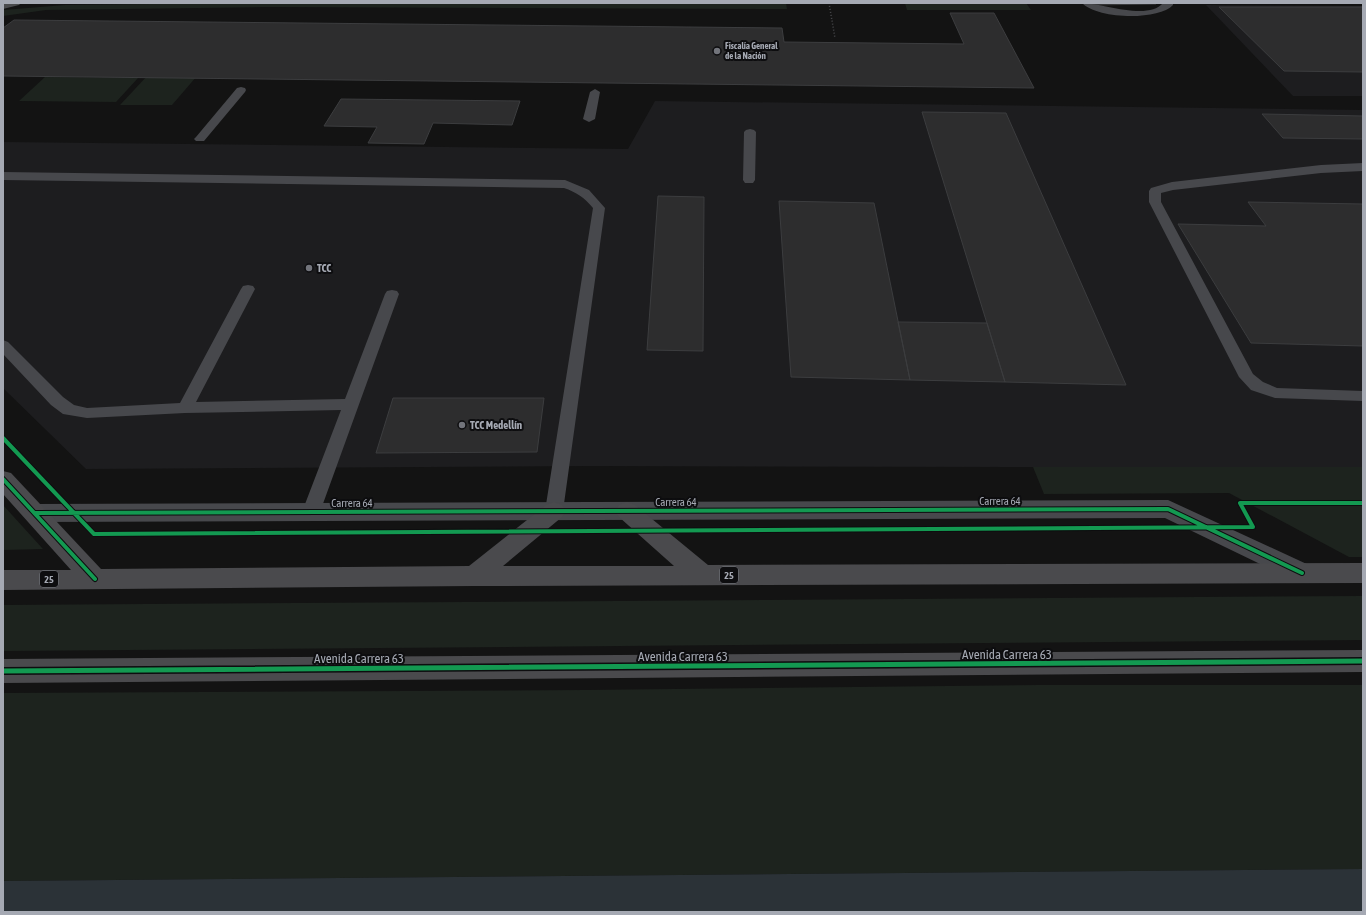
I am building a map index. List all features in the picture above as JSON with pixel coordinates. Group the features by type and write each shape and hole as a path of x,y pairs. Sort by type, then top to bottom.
{"highway":[{"path":"3,479 95,579"},
{"path":"627,511 702,575"},
{"path":"474,576 554,512"},
{"name":"25","path":"3,580 474,576 1363,573"},
{"name":"Avenida Carrera 63","path":"3,671 1363,661"}],"main road":[{"path":"3,4 15,3"}],"street":[{"name":"Carrera 64","path":"35,513 1168,509 1302,573"}],"lane":[{"path":"1087,3 1105,11 1126,12 1160,10 1168,5 1168,3"},
{"path":"200,139 241,90"},
{"path":"589,119 595,92"},
{"path":"749,180 750,132"},
{"path":"1363,166 1321,169 1172,186 1155,191 1155,202 1247,377 1257,386 1275,393 1363,396"},
{"path":"3,176 565,184 580,189 591,197 599,208 554,512"},
{"path":"185,408 248,289"},
{"path":"311,512 392,294"},
{"path":"3,345 57,401 69,410 87,413 185,408 351,404"}],"path":[{"path":"829,3 835,38"}],"shaded area":[{"path":"238,3 786,3 787,9 267,7 46,10 3,16 3,10 65,5"},
{"path":"905,3 1026,3 1031,10 907,10"},
{"path":"1206,5 1363,6 1363,96 1293,96"},
{"path":"148,75 197,76 172,105 120,105"},
{"path":"45,77 138,78 116,102 19,101"},
{"path":"655,101 1363,110 1363,469 1235,470 1033,467 592,466 86,469 3,388 3,142 628,149"},
{"path":"1033,467 1363,467 1363,557 1349,557 1229,493 1044,494"},
{"path":"3,505 43,549 3,550"},
{"path":"1363,596 1363,640 3,651 3,605"},
{"path":"1039,685 1363,685 1363,869 3,881 3,693 585,690"},
{"path":"1363,869 1363,912 3,912 3,881"}],"building":[{"path":"1091,3 1155,3 1156,4 1092,5"},
{"path":"1219,7 1363,7 1363,72 1284,71"},
{"path":"950,13 994,13 1034,88 3,76 3,28 14,20 782,28 784,42 964,44"},
{"path":"341,99 520,101 512,125 433,123 424,144 368,143 377,127 324,126"},
{"path":"922,112 1006,113 1126,385 1005,382"},
{"path":"1262,114 1363,116 1363,139 1283,138"},
{"path":"658,196 704,197 703,351 647,350"},
{"path":"779,201 874,203 910,380 791,377"},
{"path":"1248,202 1363,204 1363,346 1251,343 1178,224 1266,226"},
{"path":"898,322 987,323 1005,382 910,380"},
{"name":"TCC Medellín","path":"393,398 544,398 537,452 376,453"}],"cycle path":[{"path":"3,438 94,534 1253,527 1240,503 1363,503"},
{"path":"3,479 95,579"},
{"path":"35,513 1168,509 1302,573"},
{"path":"3,671 1363,661"}],"place":[{"name":"Fiscalía General de la Nación","path":"717,51"},
{"name":"TCC","path":"309,268"},
{"name":"TCC Medellín","path":"462,425"}]}
